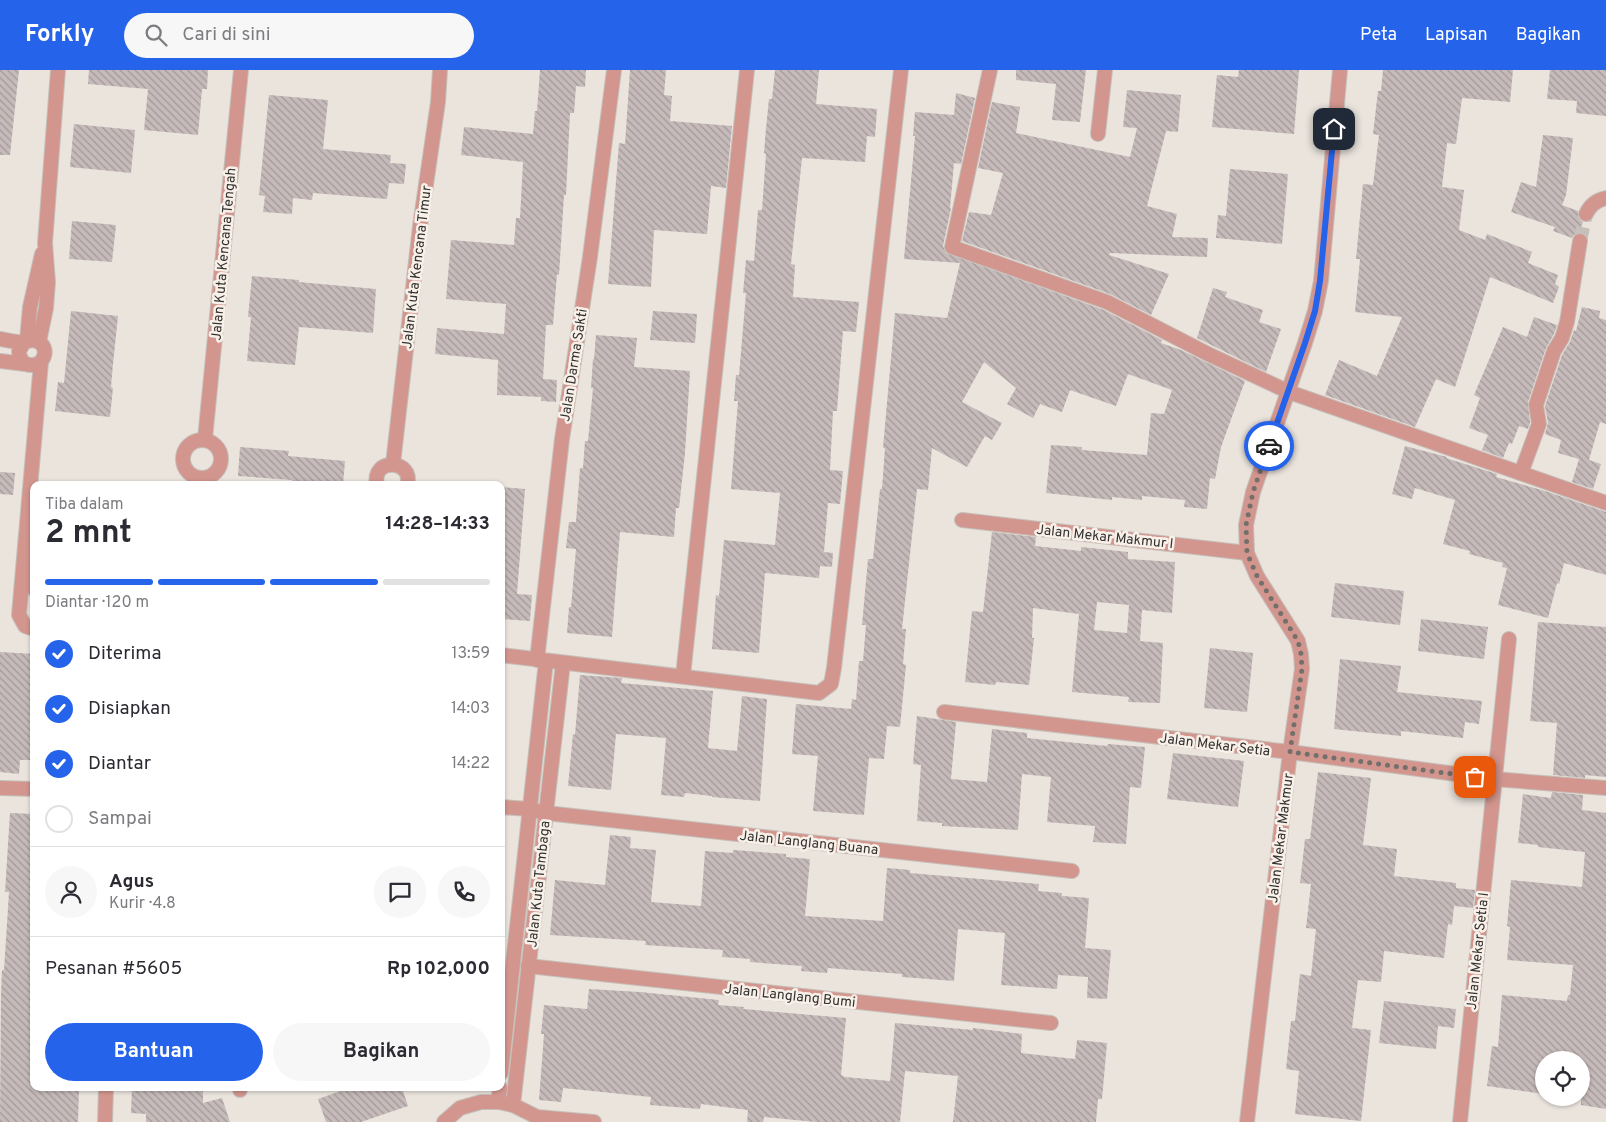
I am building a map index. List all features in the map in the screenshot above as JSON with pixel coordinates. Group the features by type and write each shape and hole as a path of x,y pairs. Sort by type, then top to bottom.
{"street":[{"path":"25,364 19,356 20,346 30,341 46,308 48,282 45,243 58,70"},
{"name":"Jalan Kuta Kencana Tengah","path":"205,439 241,70"},
{"name":"Jalan Kuta Kencana Timur","path":"393,464 420,226 438,102 440,70"},
{"name":"Jalan Darma Sakti","path":"542,660 562,439 590,257 614,70"},
{"path":"683,676 747,70"},
{"path":"505,655 819,693 831,684 836,658 901,70"},
{"path":"990,70 952,247 1107,302 1208,354 1289,392 1606,503"},
{"path":"1098,134 1105,70"},
{"name":"Jalan Mekar Makmur","path":"1247,1122 1290,752 1302,669 1298,641 1257,576 1247,553 1246,525 1253,492 1289,392 1315,311 1320,281 1340,70"},
{"path":"1586,214 1593,204 1606,198"},
{"path":"1521,473 1539,424 1536,405 1554,351 1562,338 1567,322 1580,241"},
{"path":"0,339 30,341 43,346 45,352 41,362 31,481"},
{"path":"0,361 31,366 41,362"},
{"path":"376,481 378,472 385,466 393,464 400,467 406,473 408,481"},
{"path":"30,489 19,614 25,626 30,628"},
{"name":"Jalan Mekar Makmur I","path":"962,520 1247,553"},
{"path":"23,570 30,585"},
{"name":"Jalan Mekar Setia I","path":"1460,1122 1509,638"},
{"name":"Jalan Kuta Tambaga","path":"505,1035 529,809 542,660"},
{"name":"Jalan Kuta Tambaga","path":"513,1104 563,663"},
{"name":"Jalan Mekar Setia","path":"944,712 1290,752 1494,779 1606,788"},
{"path":"0,788 30,790"},
{"name":"Jalan Langlang Buana","path":"505,807 1072,871"},
{"name":"Jalan Langlang Bumi","path":"528,966 1051,1023"},
{"path":"105,1122 106,1091"},
{"path":"498,1102 500,1091"},
{"path":"444,1122 460,1108 480,1102 513,1104 537,1117 594,1122"}],"building":[{"path":"0,70 19,70 10,155 0,155"},
{"path":"89,70 208,70 207,89 202,89 198,135 144,130 148,89 88,84"},
{"path":"540,70 586,70 585,87 576,86 574,113 570,113 566,195 564,195 559,275 557,274 553,325 546,325 543,379 557,380 556,402 541,401 541,397 497,395 498,360 435,354 437,328 504,334 506,304 446,299 451,240 514,245 516,218 520,218 523,162 461,155 464,127 533,134"},
{"path":"630,70 666,70 664,95 672,96 670,121 732,126 726,188 711,186 707,234 654,230 651,287 608,284 619,143 625,144"},
{"path":"775,70 819,70 816,104 877,109 875,137 867,136 865,162 802,158 791,264 795,265 793,297 859,302 856,332 843,331 837,411 833,411 830,470 843,471 840,504 828,503 824,552 833,553 832,567 820,566 819,578 765,573 759,653 712,649 716,595 719,596 724,540 775,545 780,493 731,489 738,401 734,401 736,375 739,375 746,293 743,293 746,260 754,261 758,210 762,210 766,128"},
{"path":"1016,70 1086,70 1080,122 1052,120 1056,84 1016,80"},
{"path":"1239,70 1299,70 1294,134 1212,127 1217,75 1238,77"},
{"path":"1383,70 1513,70 1510,102 1462,98 1456,144 1447,143 1442,187 1464,190 1459,230 1485,240 1487,234 1532,252 1528,263 1558,275 1555,284 1559,287 1553,303 1490,277 1455,387 1436,379 1415,427 1325,395 1339,360 1377,376 1402,317 1355,312 1360,259 1356,259 1363,184 1373,185 1379,135 1373,134 1378,91 1381,91"},
{"path":"1550,70 1606,70 1606,116 1576,113 1577,101 1547,99"},
{"path":"1127,90 1181,95 1178,132 1166,131 1147,206 1177,214 1172,237 1208,238 1207,257 1110,253 1109,255 1169,274 1151,315 1110,294 962,241 969,212 991,215 1003,173 978,168 992,102 1020,107 1016,133 1130,157 1137,128 1123,127"},
{"path":"956,93 975,98 961,164 954,163 951,208 943,246 946,253 1104,310 1162,340 1161,343 1181,350 1245,381 1221,447 1215,479 1210,478 1207,509 1184,507 1185,500 1142,496 1142,500 1112,497 1112,500 1046,493 1051,445 1082,447 1082,450 1147,455 1151,413 1164,414 1172,390 1128,374 1116,406 1070,390 1062,412 1040,404 1033,418 1007,404 1016,388 984,362 962,402 1002,423 992,440 985,436 967,467 932,448 928,490 917,489 902,629 906,629 903,664 906,665 900,727 887,726 884,759 869,758 864,815 813,811 818,756 792,754 796,704 851,709 852,699 856,700 859,661 863,661 866,625 862,625 868,559 873,559 880,489 882,489 885,448 883,448 895,313 947,318 960,263 904,259 915,136 913,136 915,112 954,115"},
{"path":"269,95 328,100 323,149 391,155 390,163 406,164 404,184 389,183 387,199 313,193 312,200 293,198 292,214 263,212 265,196 259,195"},
{"path":"74,124 135,130 131,173 70,167"},
{"path":"1543,135 1573,138 1566,195 1562,205 1578,211 1578,218 1583,222 1579,233 1572,238 1553,231 1555,227 1511,212 1521,182 1536,187"},
{"path":"1230,169 1288,174 1282,244 1216,238 1218,215 1226,216"},
{"path":"72,221 116,225 112,262 69,259"},
{"path":"252,276 376,289 373,333 299,327 295,365 247,361 251,317 248,317"},
{"path":"1213,288 1227,292 1225,297 1263,310 1259,322 1281,329 1266,372 1197,338"},
{"path":"1582,307 1600,311 1599,318 1606,320 1606,424 1600,422 1589,460 1601,464 1593,489 1572,482 1579,459 1558,453 1561,440 1545,434 1548,423 1545,406 1562,355 1570,342 1574,330 1576,331"},
{"path":"71,311 118,316 110,417 55,411 58,382 64,383"},
{"path":"653,311 697,314 695,343 650,340"},
{"path":"1534,317 1557,325 1546,348 1528,402 1530,423 1528,429 1519,426 1512,444 1509,443 1503,458 1482,450 1488,435 1469,428 1480,398 1474,395 1503,327 1527,337"},
{"path":"596,335 637,338 634,367 690,371 685,453 679,508 676,508 674,537 620,532 612,637 567,633 576,549 566,548 569,522 576,522 580,468 583,468 585,441 588,441"},
{"path":"1405,446 1447,457 1497,474 1496,477 1545,491 1606,512 1606,575 1564,563 1548,618 1498,605 1507,568 1502,567 1503,563 1469,554 1470,551 1443,544 1455,500 1415,488 1412,499 1392,494"},
{"path":"240,447 289,451 288,456 345,461 343,481 292,481 238,476"},
{"path":"0,472 15,473 13,495 0,494"},
{"path":"505,487 525,489 517,594 532,595 530,621 505,619"},
{"path":"992,532 1036,537 1035,546 1081,551 1081,547 1128,552 1128,559 1175,562 1172,613 1142,610 1140,641 1163,643 1160,703 1128,702 1129,697 1072,692 1079,614 1033,608 1032,638 1034,638 1029,685 996,682 995,685 965,682 972,611 983,612","holes":["1097,602 1129,605 1127,633 1094,630"]},
{"path":"1335,583 1404,591 1400,625 1331,617"},
{"path":"1421,619 1488,627 1484,659 1418,651"},
{"path":"1538,622 1606,627 1606,777 1585,775 1585,778 1553,775 1557,723 1530,721"},
{"path":"1210,648 1253,653 1247,712 1204,708"},
{"path":"0,652 30,654 30,760 20,760 19,774 0,772"},
{"path":"1340,659 1401,666 1397,692 1482,701 1479,724 1465,722 1463,738 1401,731 1401,736 1334,729"},
{"path":"580,675 622,678 621,683 713,691 708,748 737,751 742,696 767,699 760,801 685,793 684,797 661,795 666,738 616,734 611,790 568,786"},
{"path":"917,716 956,722 951,779 987,782 992,729 1027,733 1027,738 1107,746 1108,744 1145,747 1141,788 1130,787 1126,844 1093,842 1095,826 1047,822 1051,777 1022,774 1018,830 942,826 942,823 917,821 921,765 913,764"},
{"path":"1173,753 1244,761 1238,807 1167,799"},
{"path":"1318,772 1371,778 1363,845 1397,849 1394,876 1456,883 1456,888 1475,890 1473,908 1454,906 1452,925 1448,924 1444,958 1384,951 1381,982 1358,980 1352,1028 1371,1030 1361,1121 1295,1114 1299,1071 1286,1069 1291,1021 1295,1021 1300,974 1311,976 1316,929 1306,928 1311,884 1300,883 1305,839 1310,839"},
{"path":"1552,792 1583,795 1582,810 1606,813 1606,1109 1587,1106 1590,1106 1590,1051 1535,1051 1535,1093 1487,1086 1492,1046 1498,1047 1502,995 1567,1001 1568,995 1570,995 1573,965 1507,960 1510,927 1507,926 1511,880 1582,887 1585,852 1518,843 1523,794 1551,798"},
{"path":"10,813 30,814 30,1091 79,1091 78,1122 0,1122 1,994 9,892 5,892"},
{"path":"610,835 631,837 630,848 656,850 651,902 701,906 705,851 733,853 733,850 786,854 786,857 810,859 805,916 883,921 887,868 910,870 910,873 1039,884 1038,891 1062,893 1062,896 1089,898 1085,948 1111,950 1107,999 1087,998 1088,977 1058,975 1057,989 1001,985 1005,933 958,929 954,981 902,977 902,974 828,968 827,973 801,971 802,966 750,962 750,959 722,957 723,950 645,945 646,941 550,935 555,880 605,885"},
{"path":"589,989 719,1000 718,1005 744,1007 743,1009 846,1018 841,1075 845,1077 890,1081 895,1023 973,1030 973,1028 1022,1034 1021,1053 1075,1059 1077,1040 1107,1043 1102,1099 1098,1099 1096,1122 953,1122 958,1076 905,1071 900,1122 816,1122 764,1117 763,1122 747,1122 748,1110 701,1104 700,1109 650,1105 651,1097 563,1088 561,1102 539,1100 544,1034 541,1034 544,1005 587,1009"},
{"path":"1384,1001 1456,1009 1454,1028 1438,1026 1436,1049 1379,1043"},
{"path":"132,1091 203,1091 203,1103 222,1098 230,1122 146,1122 146,1114 131,1113"},
{"path":"341,1091 403,1091 408,1106 361,1122 326,1122 318,1099"}],"tunnel":[{"path":"1580,241 1586,214"}],"way so far":[{"path":"1269,446 1253,492 1246,525 1247,553 1257,576 1298,641 1301,654 1302,669 1290,752 1475,777"}],"route":[{"path":"1269,446 1289,392 1315,311 1320,281 1334,129"}]}
